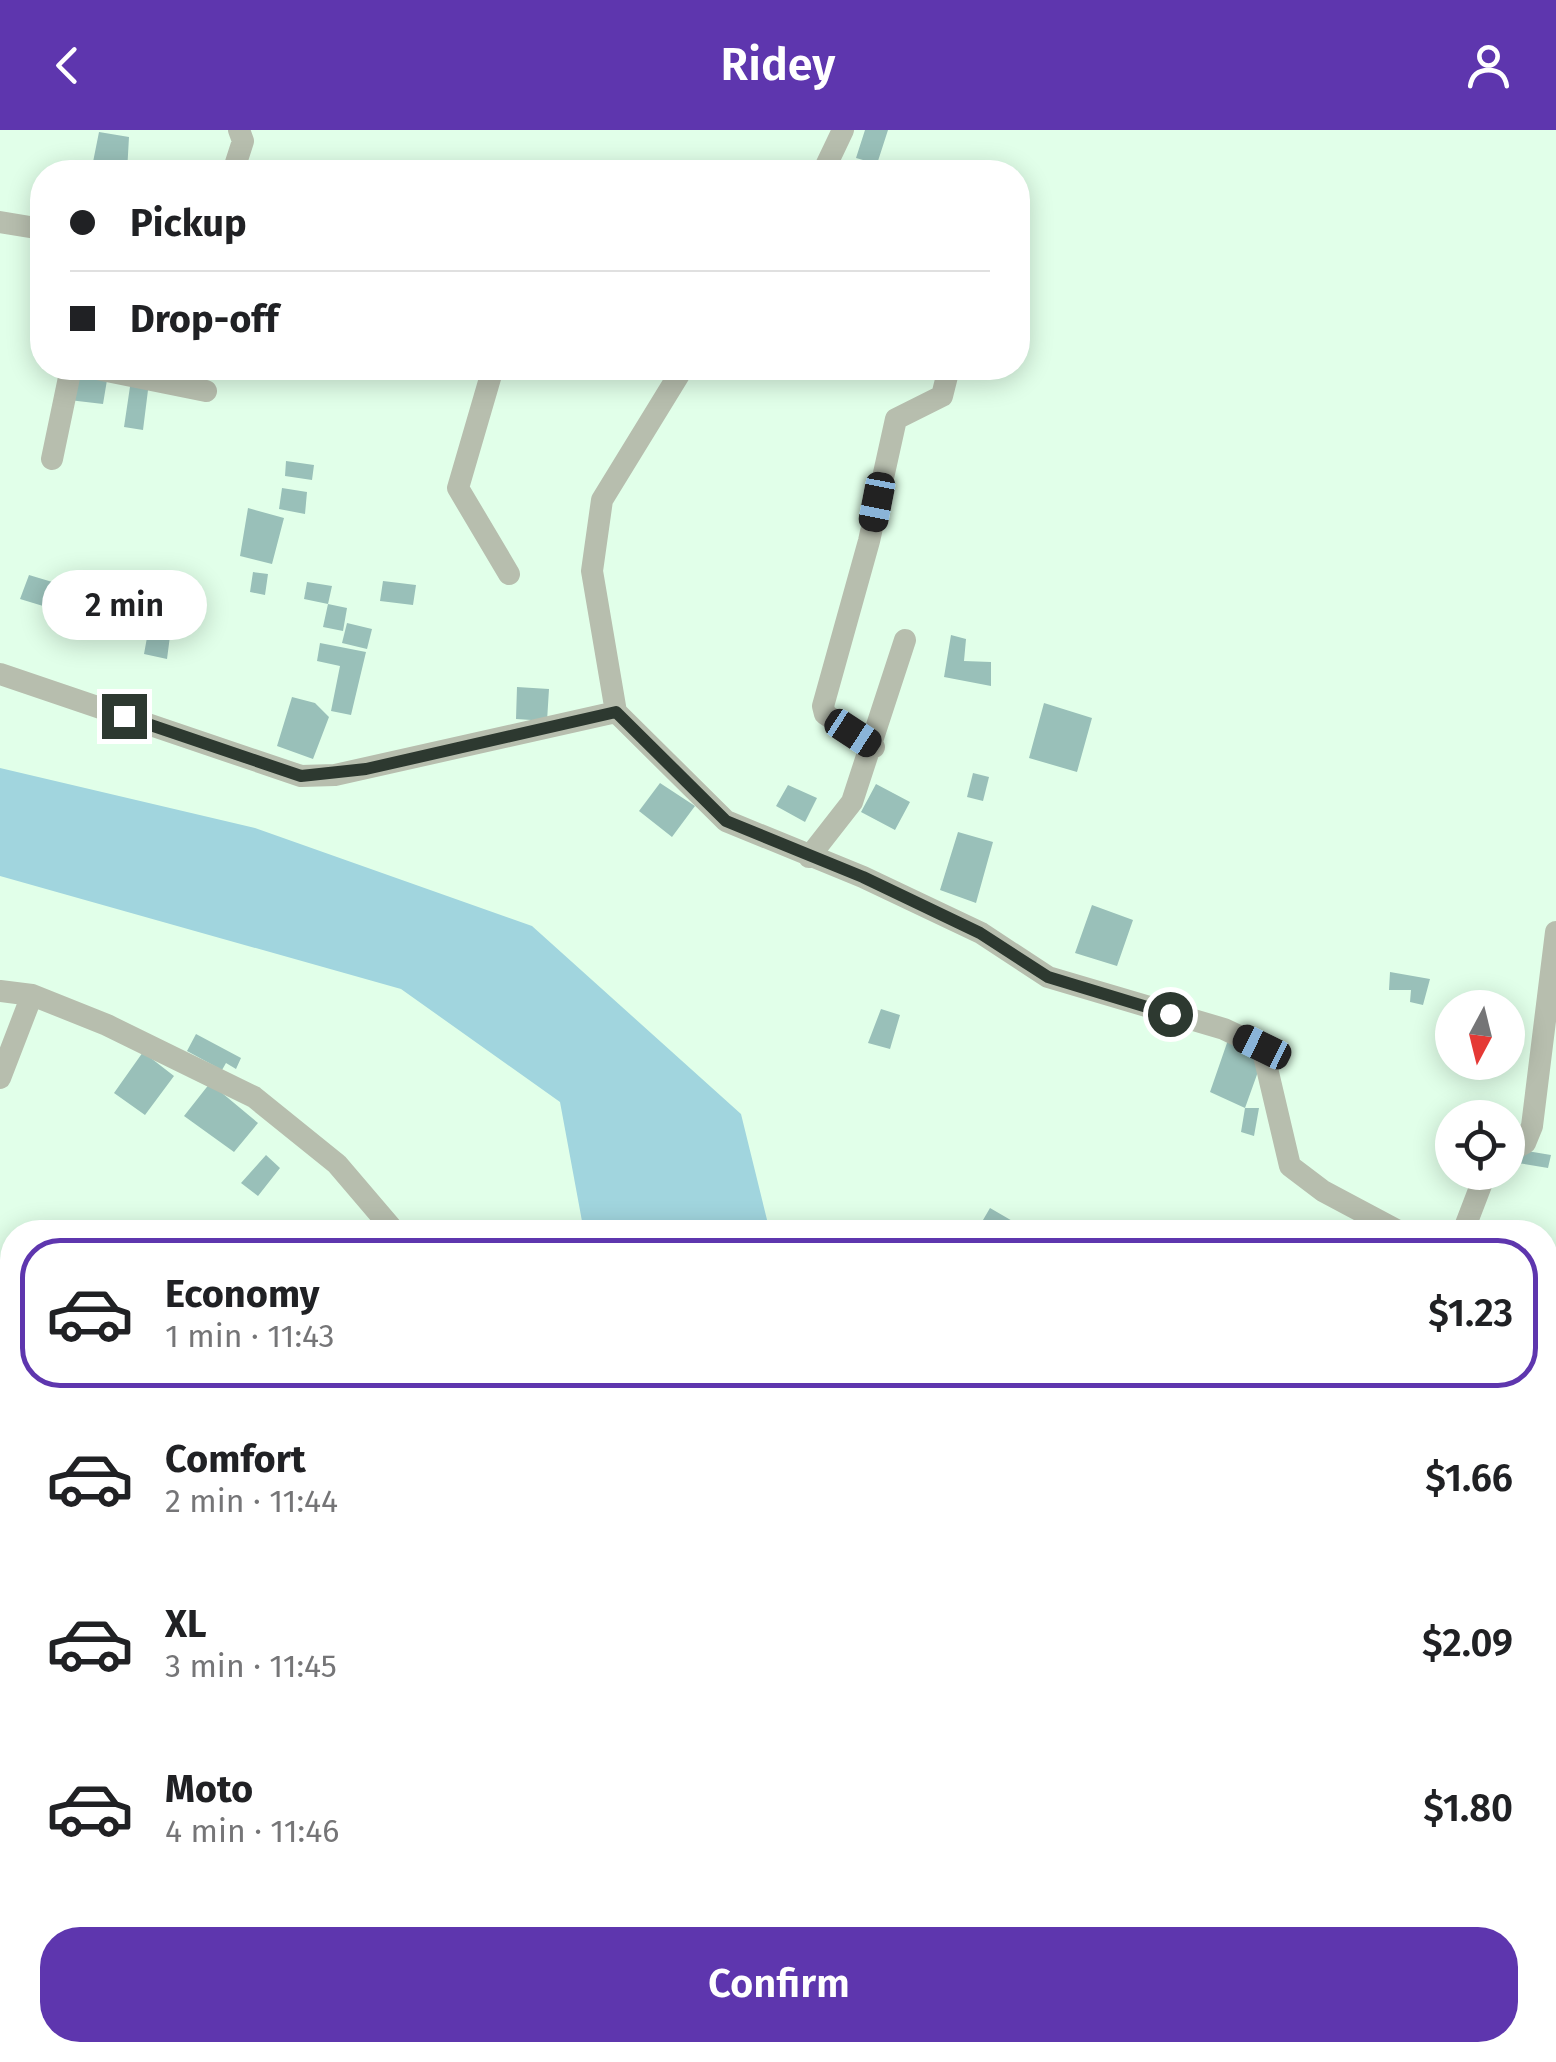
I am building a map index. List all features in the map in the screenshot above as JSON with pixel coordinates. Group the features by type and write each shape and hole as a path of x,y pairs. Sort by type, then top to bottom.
{"street":[{"path":"237,160 242,141 240,130"},
{"path":"829,160 844,130"},
{"path":"0,222 30,228"},
{"path":"52,458 68,380"},
{"path":"154,380 206,390"},
{"path":"490,380 458,488 509,574"},
{"path":"676,380 602,500 592,571 616,712 726,821 863,877 980,933 1048,977 1224,1029 1262,1047 1290,1166 1323,1191 1377,1220"},
{"path":"874,747 825,714 824,706 869,541 896,419 942,396 945,380"},
{"path":"808,857 852,802 874,747 905,640"},
{"path":"0,674 301,776 366,769 616,712"},
{"path":"1525,1141 1532,1126 1556,932"},
{"path":"0,991 32,995 107,1025 254,1098 337,1164 385,1220"},
{"path":"0,1078 32,995"},
{"path":"1468,1220 1479,1190"}],"water":[{"path":"0,768 255,828 532,926 741,1114 767,1220 582,1220 560,1102 401,989 0,876"}],"building":[{"path":"865,130 888,130 878,160 856,158"},
{"path":"99,132 129,137 128,160 93,160"},
{"path":"73,380 107,380 103,404 69,400"},
{"path":"131,380 149,382 143,430 124,427"},
{"path":"286,461 314,465 312,480 285,476"},
{"path":"282,488 307,492 305,514 279,509"},
{"path":"248,508 284,518 272,564 240,556"},
{"path":"253,572 268,574 265,595 250,592"},
{"path":"29,575 59,584 53,609 20,599"},
{"path":"383,581 416,585 413,605 380,601"},
{"path":"307,582 332,586 328,604 304,599"},
{"path":"328,604 347,608 343,631 323,627"},
{"path":"347,623 372,629 367,649 342,643"},
{"path":"148,632 170,636 167,659 144,654"},
{"path":"951,635 966,639 964,661 991,662 991,686 944,677"},
{"path":"320,643 366,652 351,715 331,711 340,666 317,661"},
{"path":"517,687 549,689 547,721 516,719"},
{"path":"292,697 315,703 329,717 313,759 277,746"},
{"path":"1044,703 1092,718 1077,772 1029,758"},
{"path":"973,773 989,777 983,801 967,797"},
{"path":"660,783 695,806 672,837 639,811"},
{"path":"876,784 910,802 895,830 861,812"},
{"path":"788,785 817,798 805,822 776,806"},
{"path":"958,832 993,842 976,903 940,890"},
{"path":"1092,905 1133,920 1117,966 1075,953"},
{"path":"1390,972 1430,979 1423,1005 1410,1002 1411,990 1389,990"},
{"path":"881,1009 900,1015 890,1049 868,1043"},
{"path":"196,1034 241,1058 236,1069 226,1063 222,1070 187,1051"},
{"path":"1228,1040 1264,1055 1245,1108 1210,1092"},
{"path":"143,1052 174,1076 145,1115 114,1093"},
{"path":"210,1083 258,1123 234,1152 184,1116"},
{"path":"1245,1108 1259,1108 1254,1136 1241,1132"},
{"path":"1525,1151 1551,1155 1548,1168 1525,1164"},
{"path":"266,1155 280,1168 258,1196 241,1183"},
{"path":"990,1208 1011,1220 983,1220"}],"route":[{"path":"124,716 301,776 366,769 616,712 726,821 770,843 863,877 980,933 1048,977 1170,1014"}]}
